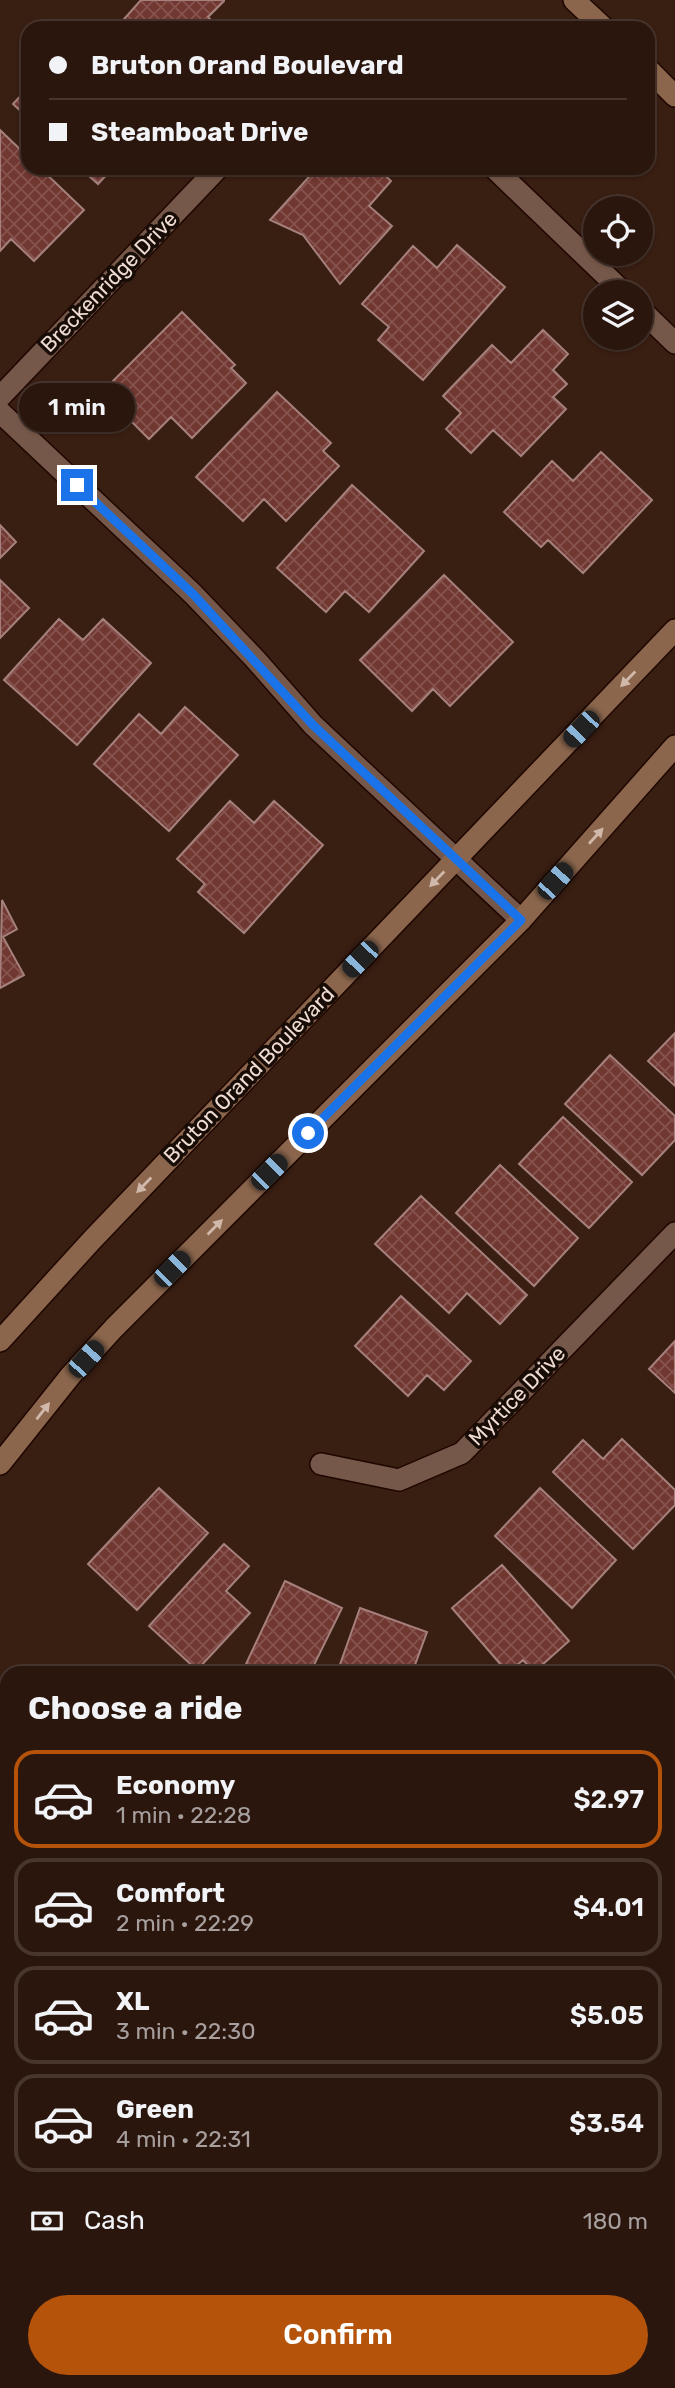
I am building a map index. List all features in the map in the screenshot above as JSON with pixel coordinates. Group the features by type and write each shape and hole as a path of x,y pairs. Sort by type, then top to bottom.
{"main road":[{"path":"574,0 596,21"},
{"path":"655,76 675,96"},
{"name":"Bruton Orand Boulevard","path":"0,1341 92,1240 675,630"},
{"path":"0,1464 71,1375 114,1328 521,920 675,747"}],"street":[{"name":"Breckenridge Drive","path":"0,397 211,175"},
{"path":"501,175 611,280"},
{"path":"653,322 675,343"},
{"path":"0,412 193,594 313,725 521,920"},
{"name":"Myrtice Drive","path":"321,1464 399,1480 462,1453 675,1233"}],"building":[{"path":"141,0 224,0 208,17 212,21 122,21"},
{"path":"21,95 21,111 13,104"},
{"path":"0,130 21,150 21,175 47,175 84,210 34,261 11,239 0,251"},
{"path":"88,175 106,175 98,184"},
{"path":"311,175 385,175 391,181 369,206 392,226 340,284 303,235 270,220"},
{"path":"457,245 505,287 423,380 378,340 389,327 362,304 413,246 437,268"},
{"path":"182,312 235,365 231,368 246,383 192,438 171,417 149,439 102,392"},
{"path":"543,330 568,354 553,370 567,384 553,397 566,409 521,456 493,430 471,453 446,429 461,413 443,396 492,345 511,363"},
{"path":"277,392 331,443 323,451 339,466 286,521 264,499 243,521 196,477"},
{"path":"601,452 652,500 583,573 548,540 541,547 504,512 552,461 573,481"},
{"path":"352,485 424,551 369,612 345,591 326,612 277,568"},
{"path":"0,525 16,542 0,558"},
{"path":"444,575 513,642 450,706 433,689 412,711 360,660"},
{"path":"0,580 29,608 0,638"},
{"path":"59,619 83,640 103,619 151,663 77,745 4,680"},
{"path":"185,707 238,755 169,831 94,764 139,714 161,734"},
{"path":"230,801 254,823 274,801 323,845 244,933 198,892 205,884 177,859"},
{"path":"2,900 17,929 3,937 24,975 0,988"},
{"path":"675,1033 675,1086 648,1061"},
{"path":"610,1055 675,1116 675,1140 642,1175 565,1104"},
{"path":"563,1117 632,1182 589,1228 519,1164"},
{"path":"500,1165 578,1238 534,1286 456,1213"},
{"path":"421,1196 527,1295 500,1324 467,1293 449,1313 375,1244"},
{"path":"401,1296 471,1361 444,1390 427,1375 408,1396 355,1346"},
{"path":"675,1341 675,1393 649,1369"},
{"path":"622,1439 675,1490 675,1505 633,1549 553,1472 583,1440 603,1459"},
{"path":"159,1488 208,1533 137,1610 88,1564"},
{"path":"540,1488 616,1560 572,1608 495,1536"},
{"path":"224,1544 249,1566 226,1591 250,1613 201,1666 193,1666 149,1626"},
{"path":"502,1565 569,1641 541,1666 528,1666 523,1660 516,1666 502,1666 452,1608"},
{"path":"285,1581 342,1608 313,1666 246,1664"},
{"path":"360,1608 427,1632 415,1666 339,1666"}],"route":[{"path":"77,485 193,594 313,725 521,920 308,1133"}]}
